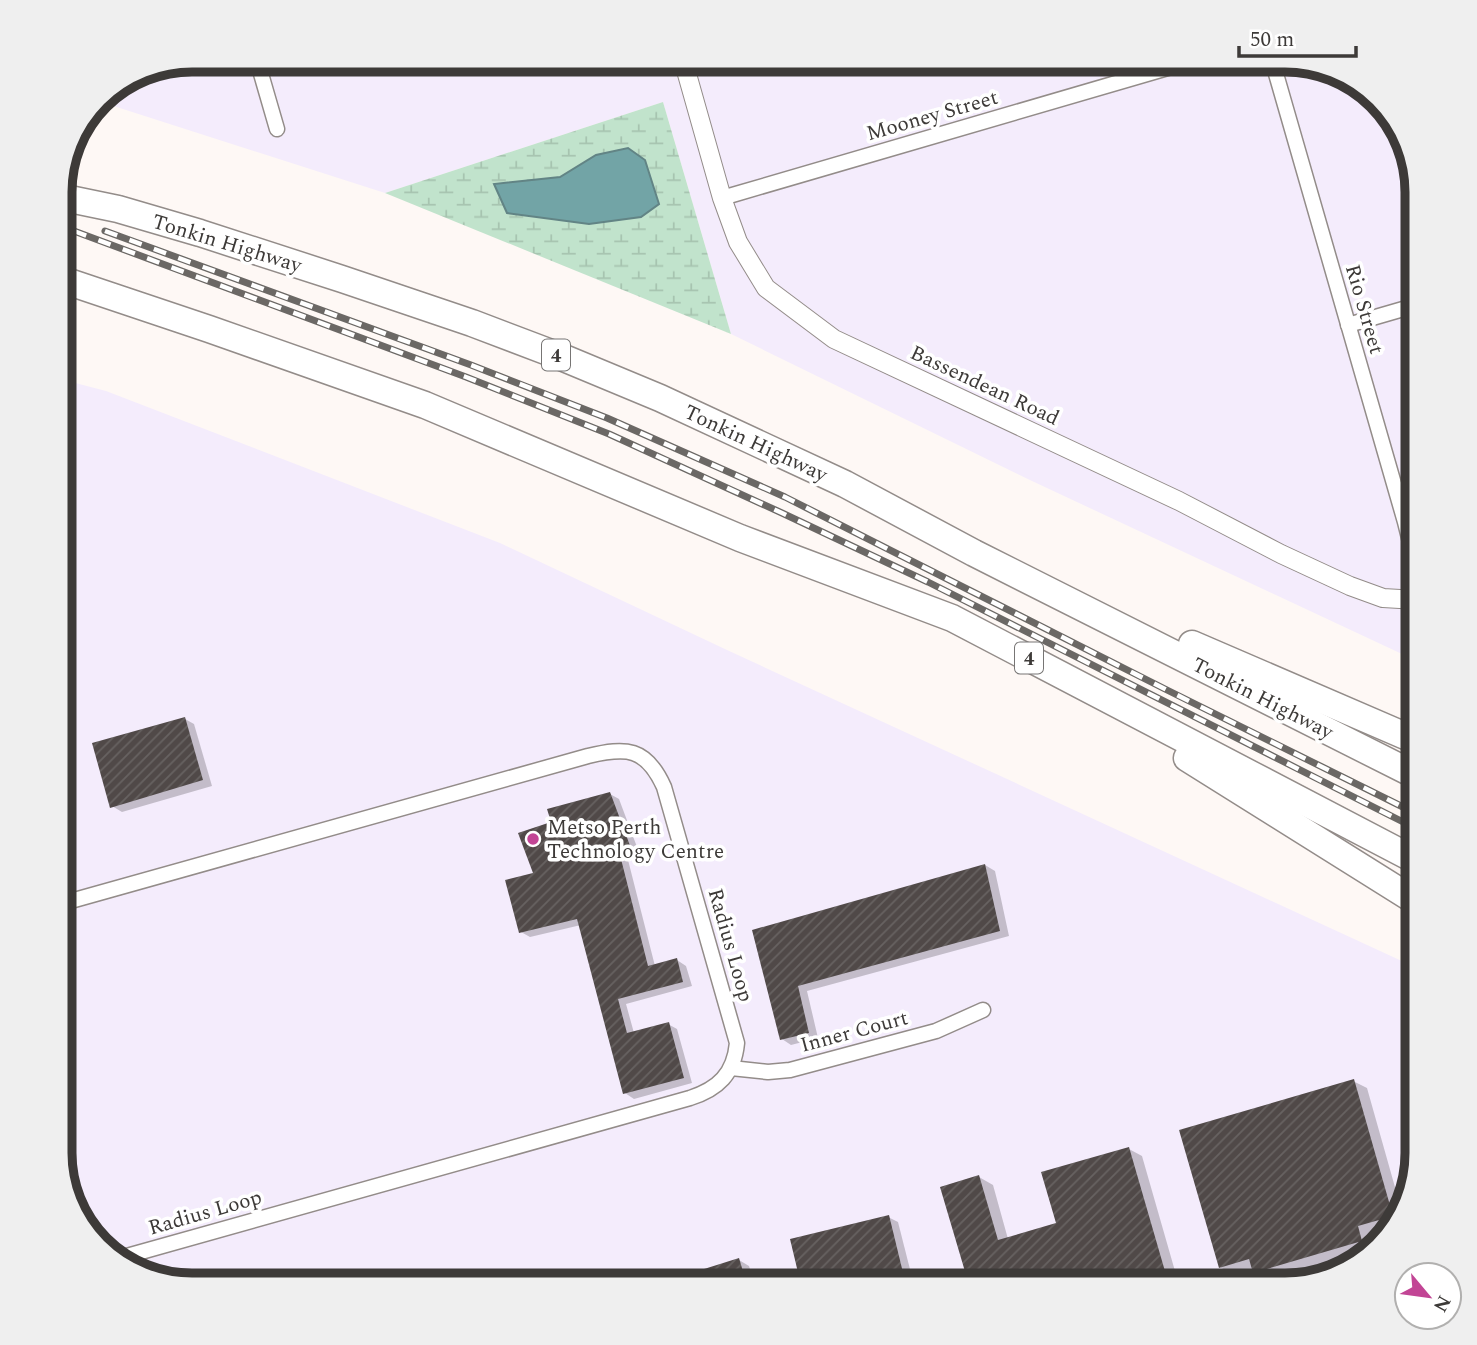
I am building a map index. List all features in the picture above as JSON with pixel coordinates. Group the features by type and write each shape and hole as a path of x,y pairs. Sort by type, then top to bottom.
{"highway":[{"name":"Tonkin Highway","path":"72,199 118,209 200,233 472,323 660,398 845,484 974,553 1405,770"},
{"name":"4","path":"72,283 425,405 740,538 952,618 1405,854"},
{"path":"740,538 960,639 1150,735 1405,894"},
{"path":"974,553 1405,736"}],"street":[{"path":"260,72 277,129"},
{"name":"Bassendean Road","path":"686,72 722,198 738,242 766,288 834,339 1350,586 1383,598 1405,599"},
{"name":"Mooney Street","path":"722,198 1154,72"},
{"name":"Rio Street","path":"1275,72 1405,522"},
{"path":"1348,325 1405,308"},
{"name":"Radius Loop","path":"72,901 588,756 613,750 632,752 650,764 664,787 737,1043 732,1068 721,1081 710,1090 690,1098 129,1255"},
{"name":"Inner Court","path":"732,1068 768,1072 790,1070 936,1031 983,1010"}],"shaded area":[{"path":"192,72 1285,72 1309,74 1331,81 1352,92 1380,119 1393,139 1405,184 1405,655 1032,481 731,334 663,102 385,193 110,105 125,92 146,81 168,74"},
{"path":"72,382 106,391 500,543 1405,962 1403,1177 1385,1220 1370,1238 1352,1253 1331,1264 1309,1271 1285,1273 192,1273 168,1271 146,1264 125,1253 107,1238 84,1206 72,1161"}],"green space":[{"path":"663,102 731,334 385,193"}],"water":[{"path":"628,148 645,160 659,204 641,217 589,224 507,213 494,184 560,177 596,155"}],"building":[{"path":"185,717 203,780 110,808 92,743"},
{"path":"610,792 632,851 619,851 648,966 677,958 683,982 618,999 627,1033 669,1022 684,1078 623,1094 577,919 519,933 505,880 533,873 518,833 551,822 547,809"},
{"path":"985,864 1000,931 798,986 809,1033 780,1040 752,930"},
{"path":"1354,1079 1391,1209 1386,1218 1358,1226 1362,1241 1253,1273 1249,1259 1219,1268 1179,1130"},
{"path":"1129,1147 1166,1273 965,1273 940,1187 979,1175 998,1240 1056,1223 1041,1172"},
{"path":"889,1215 903,1273 798,1273 790,1239"},
{"path":"739,1258 743,1273 691,1273"}],"railway":[{"path":"74,231 466,377 609,434 928,582 1405,823"},
{"path":"105,231 471,365 607,418 785,497 1405,808"}],"place":[{"name":"Metso Perth Technology Centre","path":"533,839"}]}
